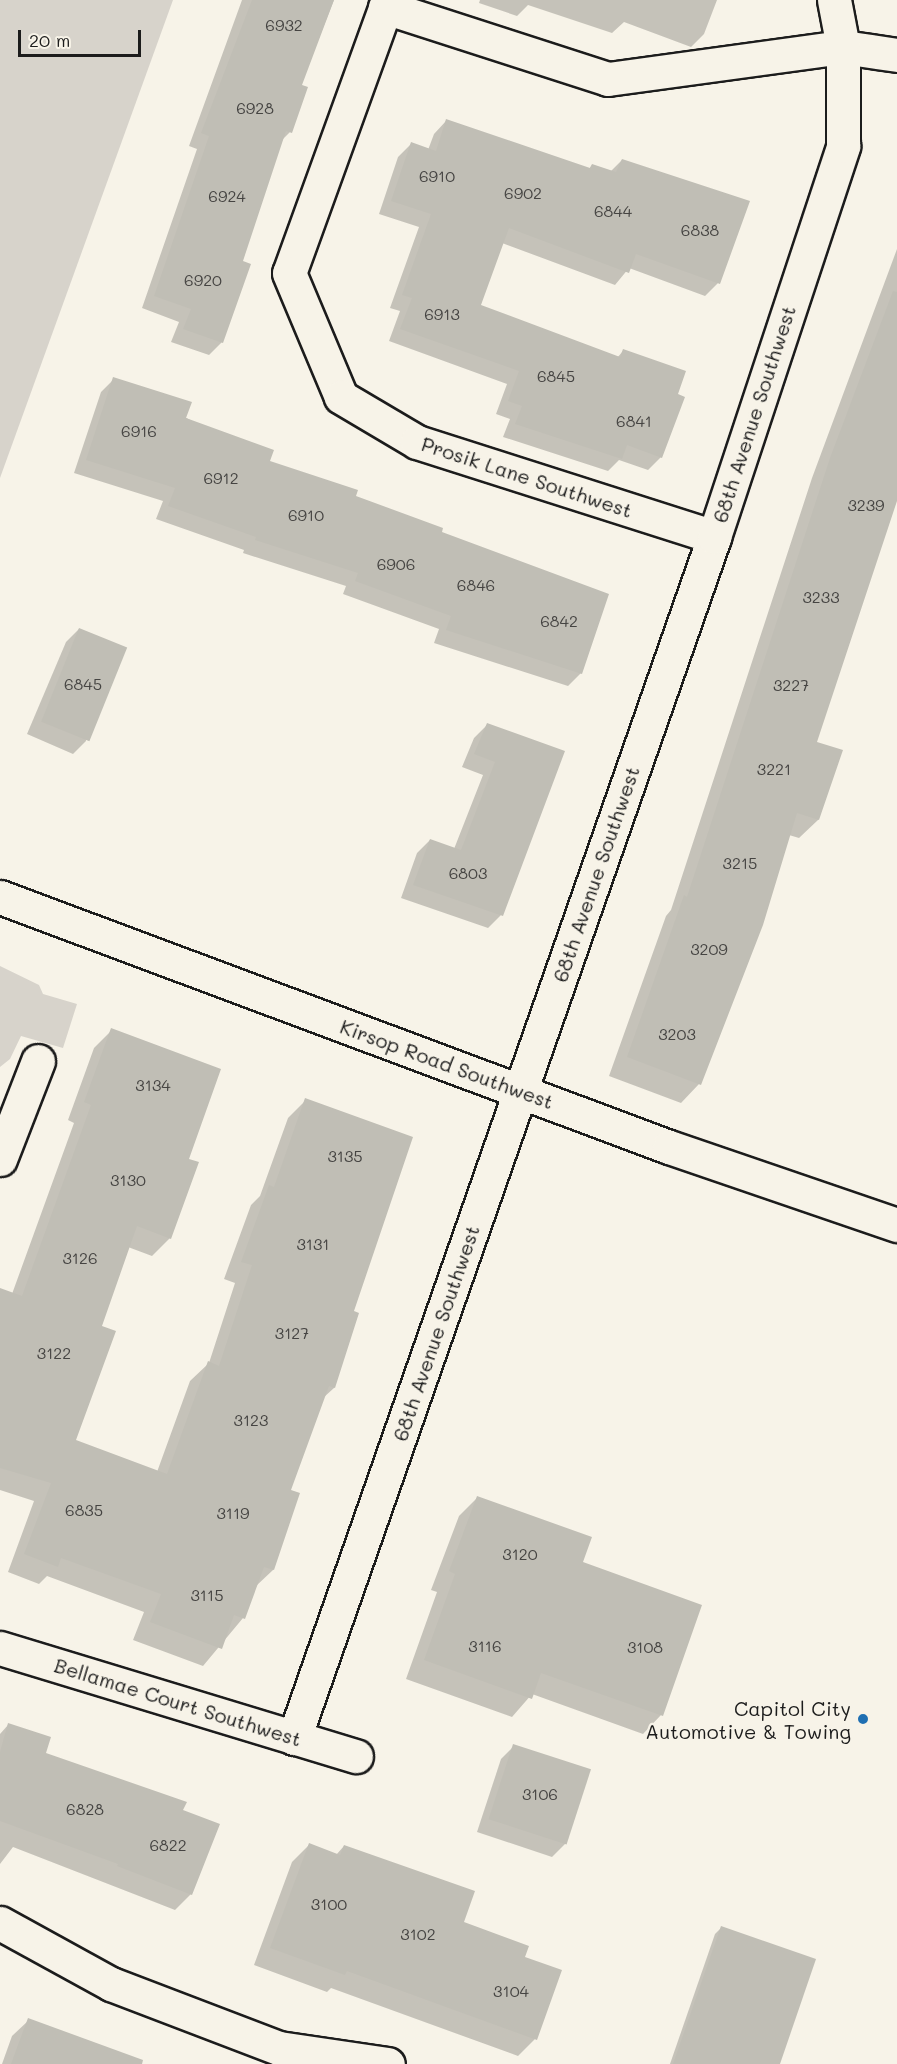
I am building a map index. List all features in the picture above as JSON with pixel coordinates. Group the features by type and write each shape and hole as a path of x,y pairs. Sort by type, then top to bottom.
{"street":[{"name":"68th Avenue Southwest","path":"294,1738 714,537 843,146 843,48 834,0"},
{"path":"386,4 608,79 843,48 897,55"},
{"name":"Prosik Lane Southwest","path":"386,4 290,273 341,397 417,442 714,537"},
{"name":"Kirsop Road Southwest","path":"0,897 669,1148 897,1225"},
{"path":"0,1159 38,1061"},
{"name":"Bellamae Court Southwest","path":"0,1648 357,1756"},
{"path":"0,1923 111,1984 279,2048 388,2064"}],"shaded area":[{"path":"0,0 173,0 0,478"},
{"path":"0,966 39,985 43,994 77,1004 63,1048 21,1036 10,1059 0,1067"}],"building":[{"path":"252,0 334,0 302,85 308,87 292,133 286,131 243,261 251,264 223,343 183,329 191,309 154,296 209,136 201,133"},
{"path":"446,119 590,168 592,164 616,172 622,159 750,201 720,284 636,254 629,273 509,228 481,305 620,357 623,349 686,371 678,394 685,397 662,458 627,445 622,459 515,424 522,406 508,401 519,371 400,329 412,298 402,295 431,214 391,201 411,142 436,151"},
{"path":"893,291 897,292 897,501 817,742 843,750 819,820 797,813 763,925 701,1085 627,1057 684,895 687,897 830,458"},
{"path":"113,377 192,402 186,418 274,450 270,461 358,490 356,496 443,528 442,532 609,594 582,674 446,630 451,616 355,581 358,573 255,540 256,537 168,506 175,488 86,460"},
{"path":"79,628 127,647 89,741 41,722"},
{"path":"487,723 565,751 503,916 413,885 430,839 461,850 495,762 474,754"},
{"path":"111,1028 221,1069 189,1159 199,1162 171,1239 137,1226 102,1326 116,1331 76,1440 167,1474 208,1361 219,1366 252,1265 241,1262 269,1185 274,1187 305,1098 413,1137 354,1311 359,1313 335,1388 329,1386 291,1490 300,1493 274,1570 264,1567 245,1619 234,1615 222,1649 150,1622 161,1594 61,1558 58,1567 24,1554 51,1483 0,1468 0,1288 22,1296 91,1105 84,1102"},
{"path":"477,1496 592,1537 583,1562 702,1605 663,1716 541,1673 532,1699 424,1660 455,1574 449,1571"},
{"path":"8,1723 51,1737 46,1753 187,1802 183,1810 220,1824 192,1895 117,1866 118,1864 0,1821 0,1752"},
{"path":"513,1744 591,1769 567,1844 489,1819"},
{"path":"309,1843 340,1855 344,1845 475,1891 464,1922 529,1946 525,1957 562,1970 537,2040 347,1971 345,1975 270,1948"},
{"path":"721,1926 816,1959 780,2064 673,2064"},
{"path":"28,2018 143,2060 142,2064 11,2064"}],"place":[{"name":"Capitol City Automotive & Towing","path":"863,1719"}]}
